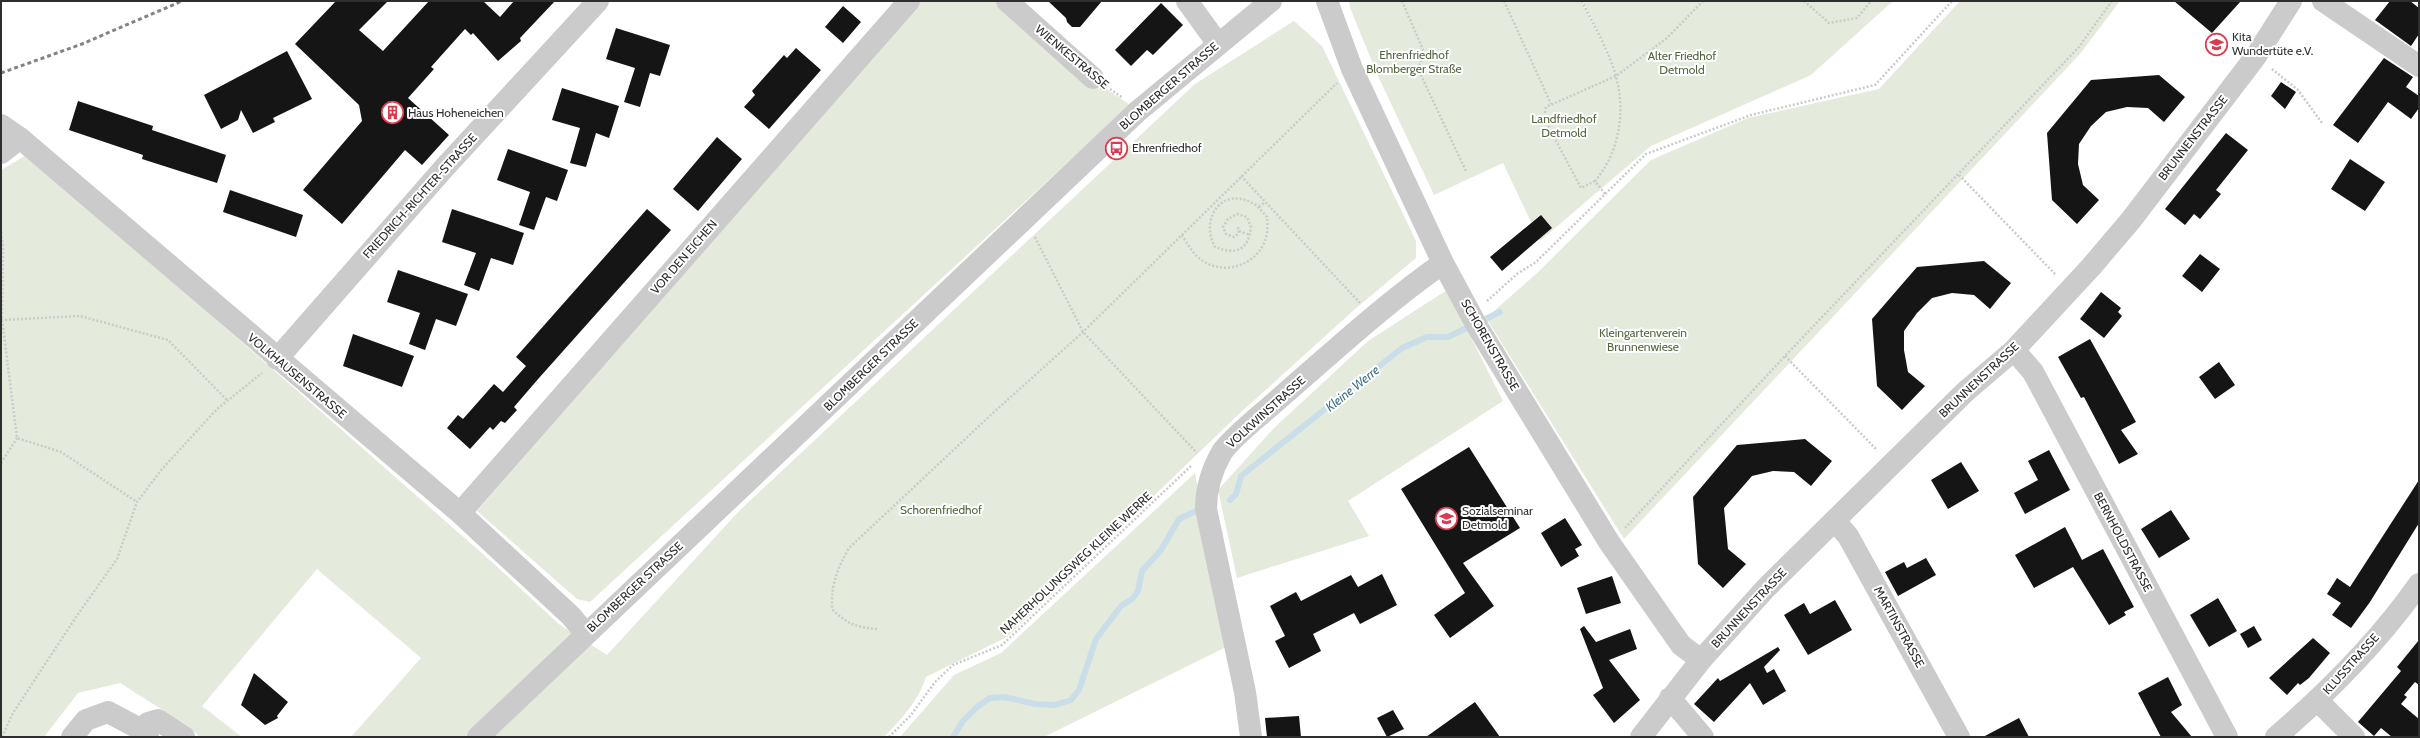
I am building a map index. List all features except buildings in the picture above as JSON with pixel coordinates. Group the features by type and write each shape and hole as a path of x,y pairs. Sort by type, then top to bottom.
{"street":[{"name":"FRIEDRICH-RICHTER-STRASSE","path":"277,360 445,167 598,1"},
{"name":"VOR DEN EICHEN","path":"460,513 909,1"},
{"name":"WIENKESTRASSE","path":"1007,1 1093,78"},
{"path":"1187,1 1218,44"},
{"name":"BLOMBERGER STRASSE","path":"478,737 1138,111 1271,1"},
{"name":"SCHORENSTRASSE","path":"1328,1 1352,70 1443,263 1474,320 1610,542 1681,645 1701,660"},
{"name":"BRUNNENSTRASSE","path":"1641,737 1701,660 1766,588 1965,392 2014,350 2071,289 2127,225 2256,56 2291,1"},
{"path":"2323,1 2419,66"},
{"name":"VOLKHAUSENSTRASSE","path":"1,125 20,138 277,360 460,513 570,616 586,634"},
{"path":"1,153 20,138"},
{"name":"VOLKWINSTRASSE","path":"1251,737 1245,692 1206,509 1206,489 1213,469 1223,451 1362,320 1443,263"},
{"name":"BERNHOLDSTRASSE","path":"2014,350 2033,372 2227,737"},
{"name":"MARTINSTRASSE","path":"1835,520 1848,536 1959,737"},
{"name":"KLUSSTRASSE","path":"2276,737 2318,701 2412,608 2419,584"},
{"path":"1670,698 1703,737"},
{"path":"2318,701 2354,737"},
{"path":"72,737 86,720 108,712 145,734 148,723 158,720 184,737"}],"path":[{"path":"1402,1 1424,52 1418,69 1466,170"},
{"path":"1504,1 1551,104"},
{"path":"1582,1 1616,76 1621,108 1617,138 1605,170 1596,181 1581,188 1544,118 1546,107 1616,76 1667,38 1703,1"},
{"path":"1804,1 1829,23 1857,18 1871,1"},
{"path":"1474,320 1517,274 1536,262 1646,154 1751,115 1875,85 1952,1"},
{"path":"1610,542 2078,48 2112,1"},
{"path":"2256,56 2298,90 2322,123"},
{"path":"877,629 860,627 846,622 832,609 831,594 835,573 849,548 994,412 1084,332 1241,176 1352,70"},
{"name":"WIENKESTRASSE","path":"1093,78 1138,111"},
{"path":"1959,175 2071,289"},
{"path":"1241,176 1265,202 1362,320"},
{"path":"1596,181 1605,194"},
{"path":"1182,235 1202,261 1215,267 1231,268 1244,265 1259,252 1267,234 1267,217 1259,207 1245,199 1232,199 1217,206 1209,221 1209,237 1215,247 1226,252 1238,251 1246,245 1251,227 1246,217 1238,214 1228,219 1223,228 1226,234 1234,237 1239,231"},
{"path":"1259,207 1265,202"},
{"path":"1214,203 1217,206"},
{"path":"1023,220 1035,236 1084,332 1201,456"},
{"path":"1236,226 1239,231 1250,234"},
{"path":"1,232 2,320 17,438 1,463"},
{"path":"2,320 80,316 168,340 228,401"},
{"path":"1785,356 1892,464"},
{"path":"2,737 13,713 76,617 117,559 137,502 162,469 217,409 277,360"},
{"path":"17,438 60,452 137,502"},
{"name":"NAHERHOLUNGSWEG KLEINE WERRE","path":"889,737 910,715 935,682 953,665 1002,645 1195,462"}],"green space":[{"path":"919,1 997,1 1092,79 1130,105 590,602 577,599 477,511"},
{"path":"1349,1 1582,1 1618,77 1583,1 1893,1 1811,75 1651,146 1540,241 1503,163 1434,195 1378,76 1350,8"},
{"name":"Kleingartenverein Brunnenwiese","path":"1960,1 2120,1 2080,54 1624,539 1486,318 1536,274 1651,160 1748,118 1879,89"},
{"name":"Schorenfriedhof","path":"1294,21 1322,46 1416,241 1416,258 1354,310 1239,414 1007,637 926,677 914,702 884,737 351,737 421,658 317,569 202,706 242,737 200,737 188,726 120,683 78,693 44,737 1,737 1,170 28,154 493,563 560,625 607,655 740,510 1195,84"},
{"path":"1447,290 1503,401 1348,501 1369,536 1237,578 1218,490 1274,428 1368,341"},
{"path":"1195,473 1226,647 1044,737 900,737 954,675 1001,653"}],"waterway":[{"name":"Kleine Werre","path":"1230,500 1236,494 1241,476 1402,348 1427,337 1448,337 1500,312"},
{"name":"Kleine Werre","path":"953,737 963,721 977,707 990,698 1004,697 1035,704 1055,705 1071,700 1079,690 1096,639 1121,606 1132,599 1138,591 1142,571 1161,550 1179,519 1196,511"}],"railway":[{"path":"1,73 82,44 182,1"}],"place":[{"name":"Kita Wundertüte e.V.","path":"2216,44"},
{"name":"Haus Hoheneichen","path":"392,113"},
{"name":"Ehrenfriedhof","path":"1117,148"},
{"name":"Sozialseminar Detmold","path":"1446,518"}],"park label":[{"name":"Ehrenfriedhof Blomberger Straße","path":"1414,62"},
{"name":"Alter Friedhof Detmold","path":"1682,63"},
{"name":"Landfriedhof Detmold","path":"1564,126"}]}
